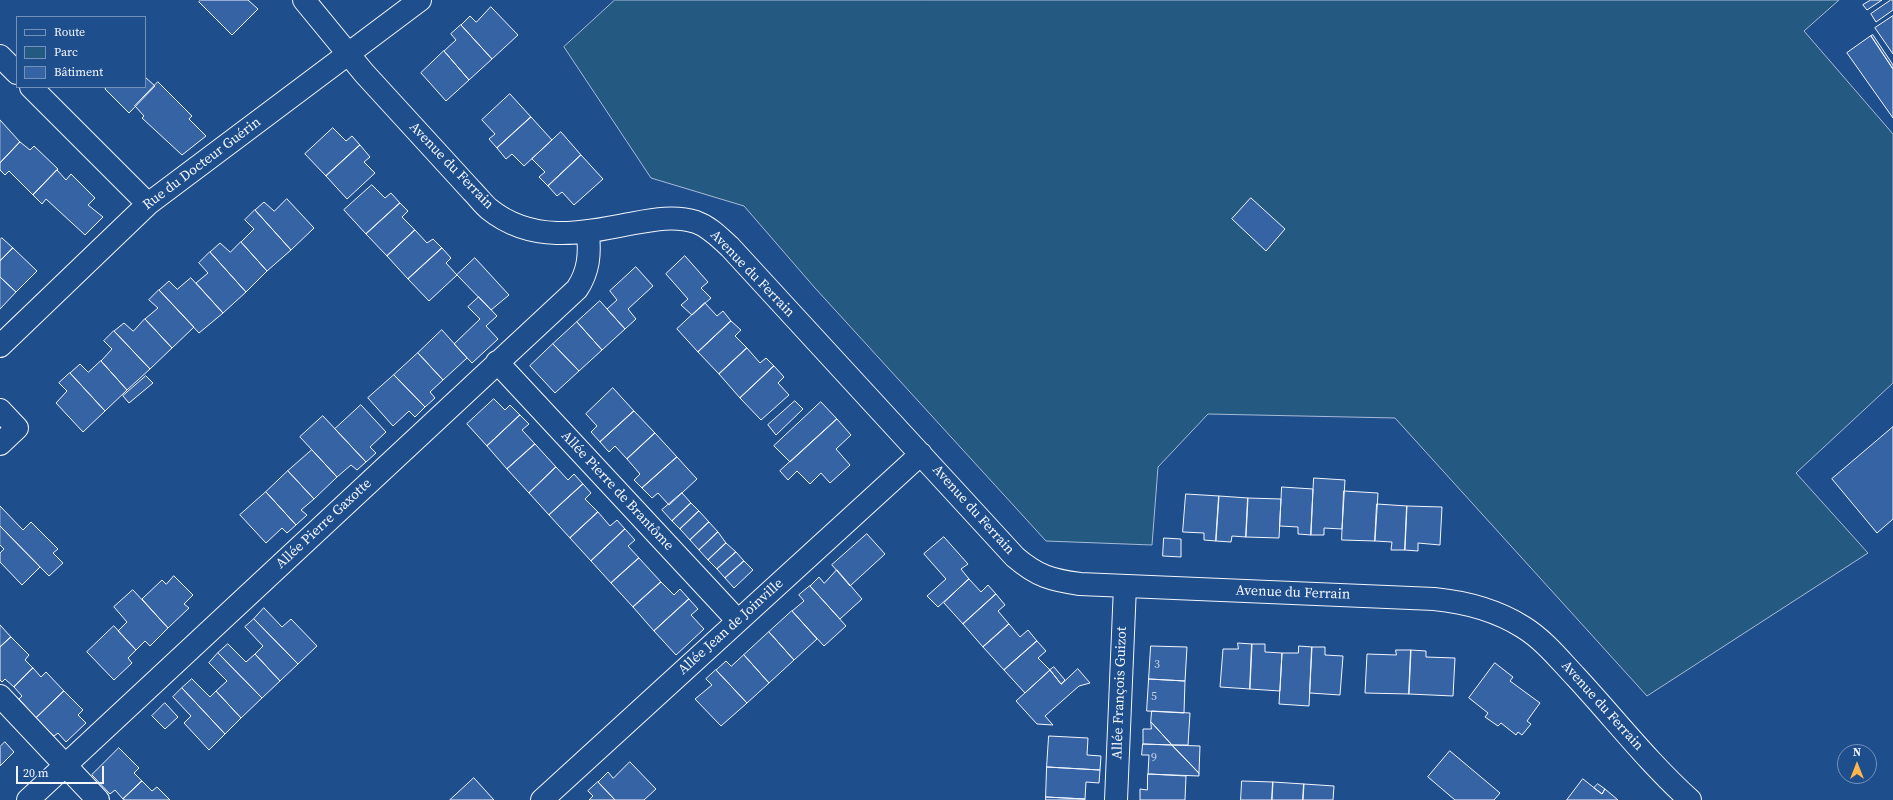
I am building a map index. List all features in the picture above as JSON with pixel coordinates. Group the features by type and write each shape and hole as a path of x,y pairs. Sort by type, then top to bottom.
{"street":[{"name":"Avenue du Ferrain","path":"304,0 364,73 489,209 512,224 549,234 588,233 662,219 677,219 696,223 712,231 730,247 1015,557 1029,569 1043,576 1060,581 1125,586 1434,599 1454,601 1490,610 1523,626 1548,646 1660,771 1690,800"},
{"name":"Rue du Docteur Guérin","path":"0,346 148,204 420,0"},
{"path":"0,56 16,72"},
{"path":"32,88 148,204"},
{"name":"Allée Pierre Gaxotte","path":"28,800 577,289 584,278 589,265 590,250 588,233"},
{"name":"Allée Pierre de Brantôme","path":"497,362 738,621"},
{"path":"0,410 17,428 0,444"},
{"name":"Allée Jean de Joinville","path":"542,800 921,454"},
{"name":"Allée François Guizot","path":"1116,800 1125,586"},
{"path":"0,696 98,800"}],"green space":[{"path":"615,0 1839,0 1804,31 1893,134 1893,383 1796,473 1868,553 1647,696 1395,418 1208,414 1158,467 1152,545 1046,541 815,288 744,206 651,178 564,47"}],"building":[{"path":"201,0 248,0 258,9 232,35 199,2"},
{"path":"1871,0 1882,0 1867,10 1863,5"},
{"path":"1893,0 1893,10 1876,22 1871,14"},
{"path":"491,7 518,35 492,59 461,25 470,16 476,22"},
{"path":"1893,16 1893,54 1875,28"},
{"path":"461,25 492,59 469,80 444,51 456,40 451,34"},
{"path":"1873,35 1893,65 1893,69 1871,36"},
{"path":"1871,36 1893,69 1893,118 1847,53"},
{"path":"444,51 469,80 446,101 421,73"},
{"path":"146,78 155,86 129,113 105,89 146,88"},
{"path":"158,82 192,116 189,119 206,136 182,155 142,118 144,116 135,106"},
{"path":"510,94 531,117 497,148 489,139 495,134 482,120"},
{"path":"531,117 552,140 524,166 512,154 506,159 497,148"},
{"path":"0,120 20,142 0,163"},
{"path":"333,128 346,141 352,136 360,145 326,176 305,154"},
{"path":"561,132 581,155 548,186 539,177 545,172 532,159"},
{"path":"20,142 30,150 34,146 58,169 33,195 9,171 5,175 0,170 0,163"},
{"path":"360,145 370,157 364,162 375,173 347,199 326,176"},
{"path":"581,155 603,179 574,205 562,192 557,196 548,186"},
{"path":"57,170 66,180 71,174 95,198 88,205 103,217 85,235 46,199 42,204 33,195"},
{"path":"372,185 385,198 391,193 400,203 366,234 344,210"},
{"path":"1251,198 1285,229 1266,251 1232,219"},
{"path":"287,199 314,228 291,250 255,210 264,202 274,211"},
{"path":"400,203 408,211 402,217 415,230 387,256 366,234"},
{"path":"255,210 291,250 267,271 241,242 254,229 245,220"},
{"path":"415,230 427,243 433,239 442,248 408,279 387,256"},
{"path":"2,238 13,248 0,261 0,240"},
{"path":"241,242 267,271 246,292 210,252 220,243 230,252"},
{"path":"13,248 37,271 16,292 0,277 0,261"},
{"path":"442,248 451,258 446,263 457,275 429,301 408,279"},
{"path":"210,252 246,292 223,313 196,283 208,273 199,263"},
{"path":"685,256 708,282 701,288 711,298 692,315 681,305 688,299 666,274"},
{"path":"475,258 509,295 491,310 457,275"},
{"path":"636,267 653,286 628,309 636,319 625,329 607,309 617,300 610,291"},
{"path":"0,277 16,292 0,309"},
{"path":"191,278 223,313 199,333 159,290 169,281 177,289"},
{"path":"159,290 194,327 172,348 145,319 158,308 149,300"},
{"path":"479,297 497,316 486,326 498,339 472,363 454,344 480,319 468,307"},
{"path":"600,301 625,329 602,350 577,322"},
{"path":"705,303 717,316 723,311 731,321 698,352 677,329"},
{"path":"145,319 172,348 150,369 114,331 124,323 133,331"},
{"path":"731,321 741,330 735,336 747,348 719,374 698,352"},
{"path":"577,322 602,350 579,371 553,344"},
{"path":"442,330 467,358 443,380 418,353"},
{"path":"114,331 150,369 127,390 101,361 112,349 104,341"},
{"path":"553,344 579,371 555,393 530,366"},
{"path":"747,348 760,363 766,358 774,366 740,398 719,374"},
{"path":"418,353 443,380 430,392 435,398 425,407 394,375"},
{"path":"101,361 127,390 105,411 70,373 80,364 88,372"},
{"path":"774,366 784,377 778,383 789,395 761,420 740,398"},
{"path":"70,373 105,411 83,432 56,403 67,391 59,383"},
{"path":"394,375 425,407 415,417 409,411 393,426 368,398"},
{"path":"146,376 153,383 129,403 123,396"},
{"path":"613,388 634,411 600,442 591,432 597,426 586,414"},
{"path":"494,399 505,410 510,405 520,415 487,446 467,424"},
{"path":"795,401 803,409 776,435 768,425"},
{"path":"821,402 837,419 790,462 774,446"},
{"path":"361,405 386,432 370,447 376,453 366,462 335,429"},
{"path":"634,411 655,433 627,459 615,446 609,452 600,442"},
{"path":"520,415 529,424 522,430 535,444 507,469 487,446"},
{"path":"323,416 366,462 357,470 351,465 337,477 300,437"},
{"path":"837,419 851,435 836,449 850,465 830,483 821,473 810,484 797,471 788,480 780,471"},
{"path":"1893,427 1893,519 1877,533 1832,479"},
{"path":"655,433 677,457 642,488 634,480 640,474 627,459"},
{"path":"535,444 556,467 529,493 507,469"},
{"path":"312,450 337,477 314,499 288,471"},
{"path":"677,457 697,479 669,505 658,493 652,498 642,488"},
{"path":"556,467 568,480 574,474 583,484 549,515 529,493"},
{"path":"288,471 314,499 301,510 307,515 296,525 266,492"},
{"path":"1314,478 1345,480 1342,529 1324,528 1324,535 1311,535"},
{"path":"583,484 591,493 585,499 598,512 570,538 549,515"},
{"path":"1282,487 1313,489 1311,535 1298,534 1298,527 1280,526"},
{"path":"1344,491 1378,493 1375,541 1342,540"},
{"path":"266,492 296,525 287,533 282,528 266,543 240,515"},
{"path":"682,493 691,503 672,521 662,510"},
{"path":"1186,494 1219,496 1216,541 1204,540 1204,533 1183,532"},
{"path":"1219,496 1248,498 1246,537 1232,536 1231,542 1216,541"},
{"path":"1248,498 1281,499 1279,538 1246,537"},
{"path":"691,503 699,511 680,529 672,521"},
{"path":"1377,504 1407,506 1405,550 1391,550 1392,542 1375,541"},
{"path":"0,506 23,530 31,522 58,549 53,553 63,563 49,576 0,526"},
{"path":"1407,506 1442,507 1440,545 1418,543 1418,551 1405,550"},
{"path":"699,511 709,522 690,540 680,529"},
{"path":"598,512 610,526 617,520 625,529 591,561 570,538"},
{"path":"709,522 718,532 699,550 690,540"},
{"path":"0,526 40,567 22,585 0,562 0,553 4,549 0,545"},
{"path":"625,529 635,540 628,546 639,558 611,583 591,561"},
{"path":"718,532 726,543 708,560 699,550"},
{"path":"867,534 885,554 850,586 832,565"},
{"path":"944,537 968,564 961,569 969,579 938,607 927,596 946,579 924,554"},
{"path":"1164,538 1181,539 1181,557 1163,556"},
{"path":"726,543 736,552 717,569 708,560"},
{"path":"736,552 744,561 725,578 717,569"},
{"path":"639,558 661,582 633,607 611,583"},
{"path":"744,561 753,570 734,588 725,578"},
{"path":"837,570 862,599 840,619 810,586 819,577 824,583"},
{"path":"174,576 193,595 184,604 189,608 168,628 142,599 162,580 166,584"},
{"path":"969,579 981,592 988,585 996,594 963,624 944,603"},
{"path":"661,582 674,595 680,589 689,599 654,631 633,607"},
{"path":"810,586 846,626 824,646 792,611 804,601 799,595"},
{"path":"133,590 168,628 150,646 145,641 136,650 118,631 127,622 114,607"},
{"path":"996,594 1005,605 998,611 1009,624 983,647 963,624"},
{"path":"689,599 698,609 691,615 704,629 676,655 654,631"},
{"path":"264,608 282,627 291,619 317,646 298,664 254,619"},
{"path":"792,611 817,639 794,660 769,632"},
{"path":"254,619 298,664 280,681 255,654 263,646 245,627"},
{"path":"1009,624 1020,637 1028,630 1037,641 1004,670 983,647"},
{"path":"0,625 11,637 0,647"},
{"path":"114,626 136,650 128,658 132,663 114,680 87,652"},
{"path":"769,632 794,660 769,683 744,655"},
{"path":"11,637 29,655 25,660 33,668 14,687 5,679 2,682 0,680 0,647"},
{"path":"1037,641 1046,651 1038,658 1050,670 1025,693 1004,670"},
{"path":"1238,643 1252,644 1250,689 1220,687 1223,649 1238,649"},
{"path":"228,644 246,662 255,654 280,681 262,698 218,653"},
{"path":"1252,644 1265,644 1265,652 1282,653 1280,691 1250,689"},
{"path":"1151,646 1187,647 1185,681 1149,679"},
{"path":"1299,646 1312,647 1309,706 1279,704 1282,653 1298,653"},
{"path":"1312,647 1325,647 1325,655 1343,656 1340,695 1310,693"},
{"path":"1396,650 1411,650 1409,694 1365,693 1367,654 1396,655"},
{"path":"1411,650 1426,651 1426,657 1455,658 1453,696 1409,694"},
{"path":"218,653 262,698 241,718 216,691 227,681 209,663"},
{"path":"744,655 769,683 747,703 716,670 726,661 731,666"},
{"path":"1495,663 1513,677 1510,681 1540,703 1527,721 1531,724 1522,735 1518,732 1516,735 1501,723 1498,726 1485,717 1488,713 1469,698"},
{"path":"1054,667 1065,680 1061,684 1050,670"},
{"path":"33,668 41,677 46,672 64,691 36,718 19,699 22,696 14,687"},
{"path":"1078,669 1090,683 1079,686 1045,716 1053,725 1037,724 1016,701 1050,670 1061,684"},
{"path":"716,670 747,703 721,726 695,699 712,685 706,679"},
{"path":"192,679 210,697 216,691 241,718 225,734 182,688"},
{"path":"1149,679 1185,681 1184,713 1147,711"},
{"path":"182,688 225,734 209,750 184,723 191,716 173,697"},
{"path":"64,691 83,710 78,715 86,723 66,742 58,733 54,736 36,718"},
{"path":"165,703 178,717 165,729 152,716"},
{"path":"1152,711 1190,713 1188,745 1172,745 1151,722"},
{"path":"1151,722 1172,745 1143,744 1143,729 1151,729"},
{"path":"1049,736 1088,738 1087,755 1101,756 1100,770 1047,767"},
{"path":"5,742 14,752 0,766 0,747"},
{"path":"1143,744 1172,745 1199,773 1199,776 1148,774 1149,755 1142,755"},
{"path":"1172,745 1200,746 1199,773"},
{"path":"119,748 139,768 134,773 142,781 123,799 115,790 110,794 92,775"},
{"path":"1450,751 1500,793 1494,800 1455,800 1428,777"},
{"path":"630,762 656,789 644,800 615,800 598,782 608,772 613,778"},
{"path":"1047,767 1100,770 1099,783 1086,782 1085,799 1046,797"},
{"path":"1148,774 1186,776 1185,800 1140,800 1140,789 1147,790"},
{"path":"474,778 494,800 450,800"},
{"path":"1583,779 1602,794 1605,789 1618,800 1567,800"},
{"path":"142,781 152,791 157,787 170,800 123,799"},
{"path":"1242,781 1273,782 1272,800 1241,800"},
{"path":"598,782 615,800 589,800 593,796 588,791"},
{"path":"1273,782 1304,784 1303,800 1272,800"},
{"path":"1304,784 1334,786 1333,800 1303,800"},
{"path":"1598,784 1605,789 1602,794 1594,788"},
{"path":"1046,797 1085,799 1085,800 1046,800"}]}
